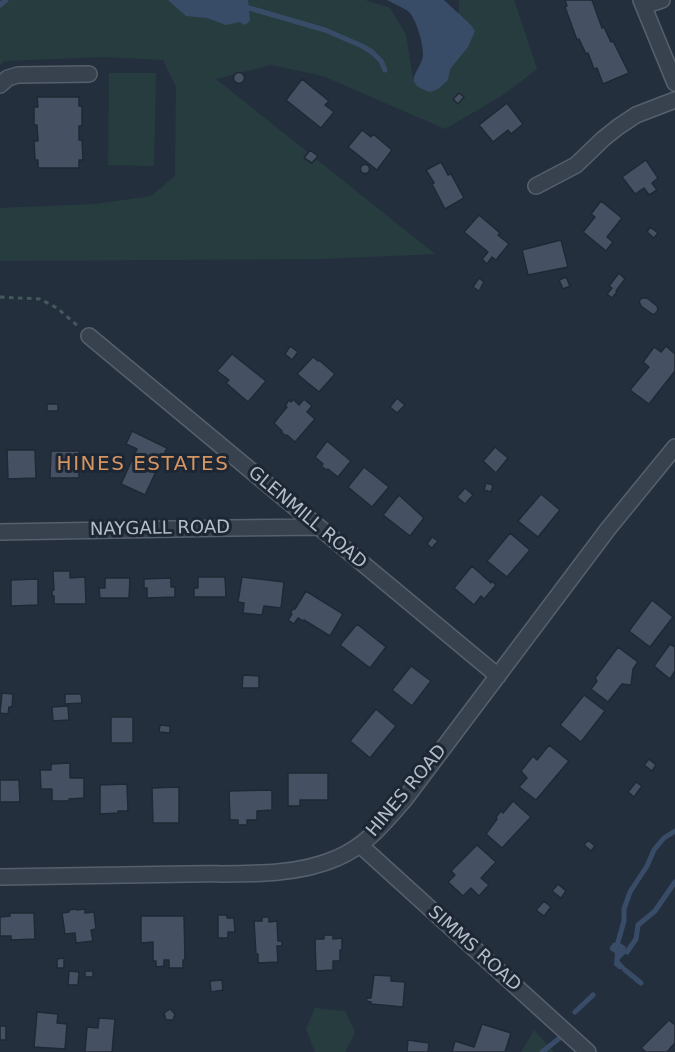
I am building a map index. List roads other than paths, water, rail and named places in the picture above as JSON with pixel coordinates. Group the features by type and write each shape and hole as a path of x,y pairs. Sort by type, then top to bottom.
{"street":[{"path":"662,0 642,3 675,83"},
{"path":"0,86 8,78 18,75 89,74"},
{"path":"536,186 576,165 603,139 636,115 675,100"},
{"name":"GLENMILL ROAD","path":"89,336 498,676"},
{"name":"HINES ROAD","path":"0,877 264,873 316,866 338,858 360,845 405,799 608,529 675,447"},
{"name":"NAYGALL ROAD","path":"0,532 319,528"},
{"name":"SIMMS ROAD","path":"360,845 588,1052"}],"water":[{"path":"168,0 248,0 250,21 245,25 239,22 226,25 207,18 186,16"},
{"path":"387,0 444,0 475,31 468,47 450,69 448,80 438,89 430,92 416,85 414,77 423,56 419,32 408,11"},
{"path":"618,942 625,946 627,952 619,960 625,970 614,965 615,953 610,950 613,943"}],"waterway":[{"path":"0,5 6,0"},
{"path":"249,8 325,30 362,46 381,61 385,70"},
{"path":"618,942 624,921 624,909 630,892 647,866 654,850 664,838 675,831"},
{"path":"627,952 636,939 638,925 655,911 675,882"},
{"path":"625,970 641,983"},
{"path":"575,1012 593,995"},
{"path":"542,1052 561,1037"}],"district":[{"name":"HINES ESTATES","path":"143,465"}]}
